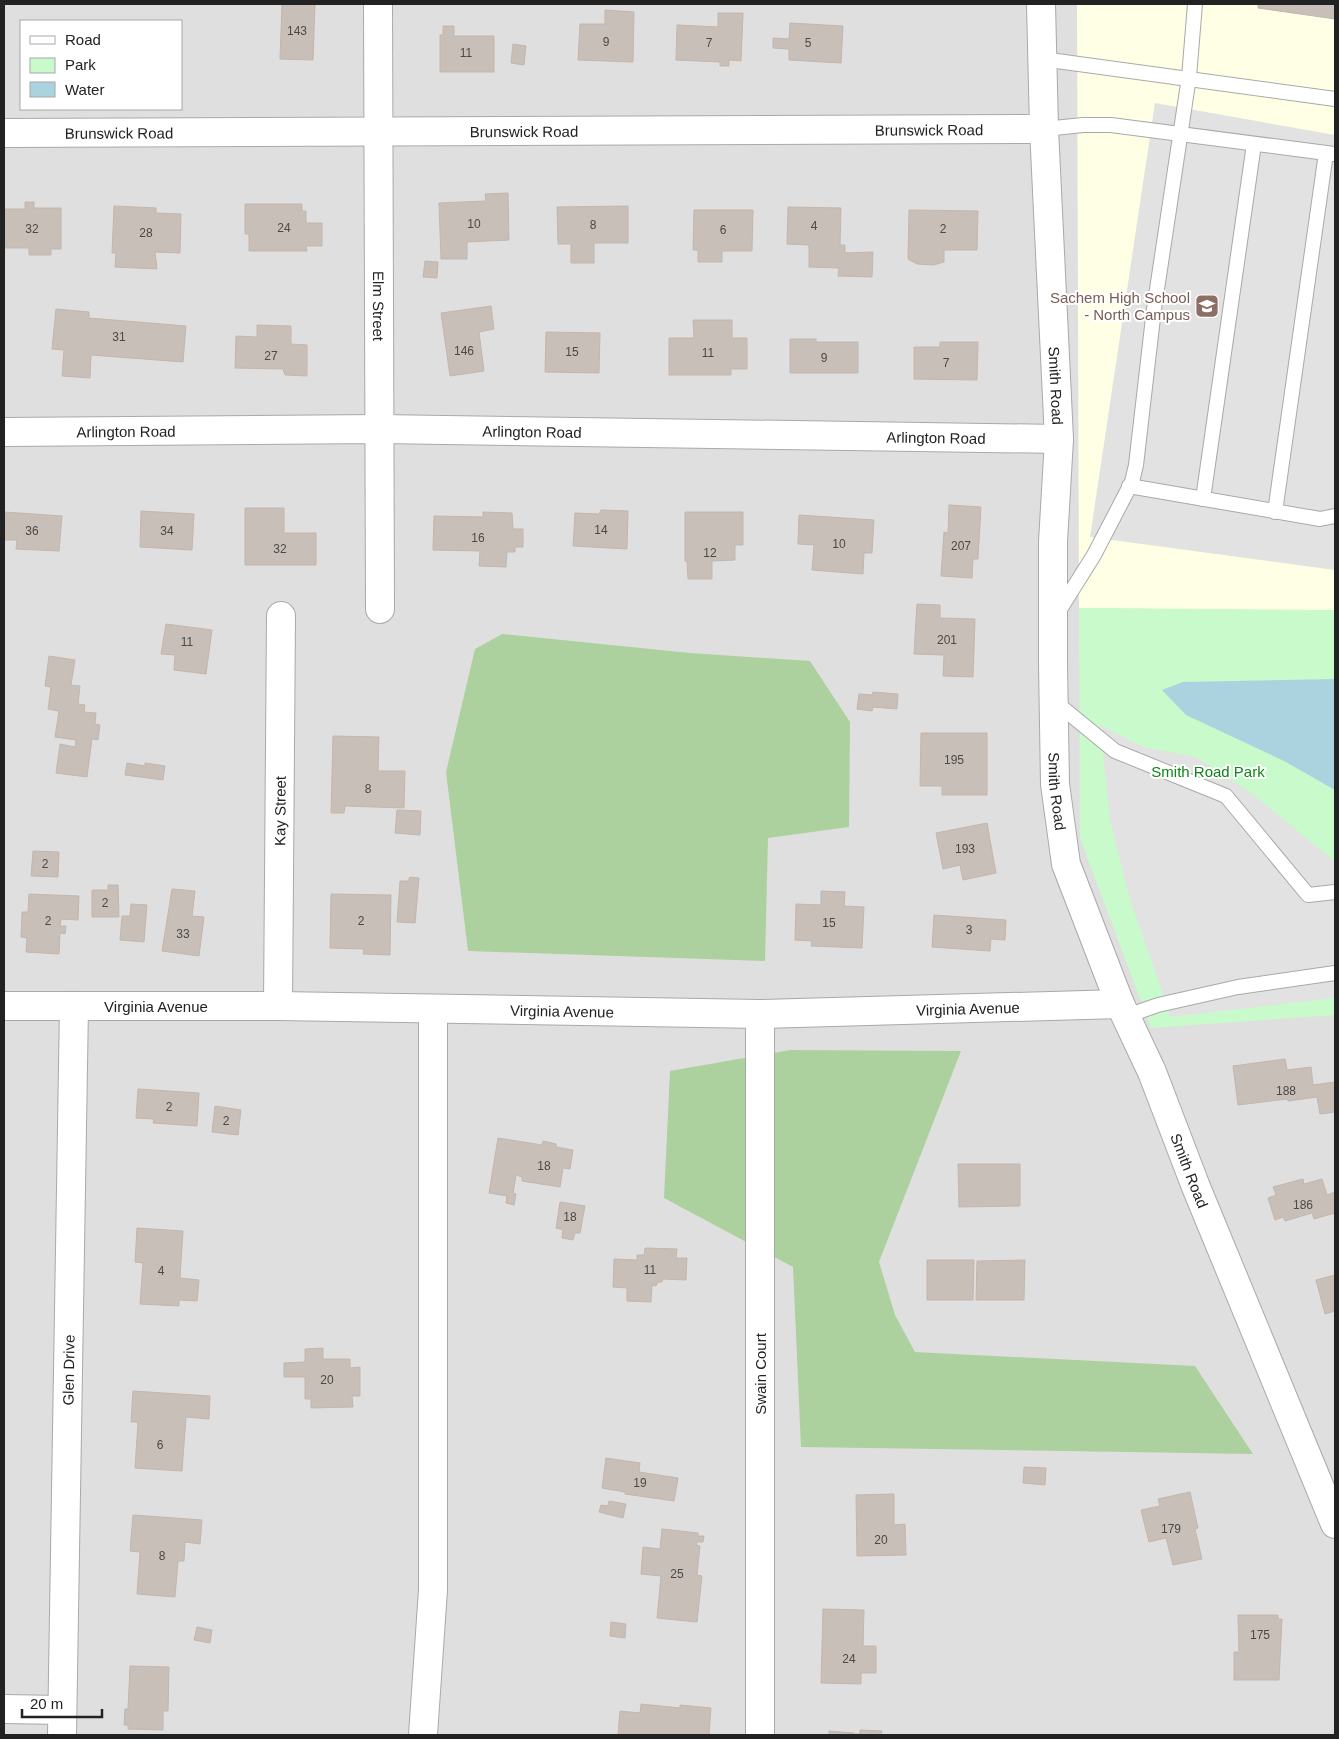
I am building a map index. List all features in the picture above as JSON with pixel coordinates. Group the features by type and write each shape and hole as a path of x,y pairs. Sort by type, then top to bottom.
{"street":[{"name":"Elm Street","path":"378,4 380,609"},
{"name":"Smith Road","path":"1041,4 1044,129 1059,439 1053,542 1055,784 1066,864 1123,1010 1152,1072 1196,1187 1335,1524"},
{"name":"Brunswick Road","path":"4,132 1044,129"},
{"name":"Arlington Road","path":"4,432 380,429 1059,439"},
{"name":"Kay Street","path":"278,1006 281,616"},
{"name":"Virginia Avenue","path":"4,1006 278,1006 760,1014 1123,1010"},
{"name":"Glen Drive","path":"62,1723 74,1006"},
{"path":"422,1735 434,1590 433,1008"},
{"name":"Swain Court","path":"760,1014 760,1735"},
{"path":"4,1709 62,1723"}],"lane":[{"path":"1053,620 1094,555 1129,486 1136,465 1154,309 1189,77 1195,4"},
{"path":"1042,58 1335,98"},
{"path":"1044,129 1084,125 1111,125 1331,154 1274,512"},
{"path":"1203,499 1254,144"},
{"path":"1129,486 1320,519 1335,516"},
{"path":"1053,700 1116,751 1226,796 1308,895 1335,892"},
{"path":"1123,1010 1158,1005 1238,986 1335,973"}],"shaded area":[{"path":"4,4 1335,4 1335,1735 4,1735"},
{"name":"Sachem High School - North Campus","path":"1077,4 1335,4 1335,611 1079,608"},
{"name":"Sachem High School - North Campus","path":"1155,103 1335,135 1335,570 1090,537"},
{"path":"1100,725 1143,747 1196,757 1254,795 1335,862 1335,998 1171,1017 1130,900 1110,820"}],"green space":[{"name":"Smith Road Park","path":"1079,608 1335,610 1335,1015 1151,1028 1080,838"},
{"path":"502,634 690,653 810,661 850,722 849,827 768,838 765,961 468,951 446,772 475,649"},
{"path":"790,1050 961,1051 879,1262 895,1315 915,1352 1195,1366 1253,1454 801,1447 793,1267 664,1198 670,1071"}],"water":[{"path":"1335,679 1335,790 1284,761 1186,715 1162,690 1183,682"}],"building":[{"path":"282,4 315,4 313,60 280,59"},
{"path":"1258,4 1335,4 1335,19 1258,8"},
{"path":"605,10 634,12 633,62 578,60 580,24 605,24"},
{"path":"718,13 743,13 741,61 729,60 729,66 720,66 720,62 676,60 677,25 718,27"},
{"path":"790,23 843,26 841,63 789,60 789,49 773,48 773,38 789,39"},
{"path":"443,26 454,26 454,36 494,36 494,72 440,72 440,35 443,35"},
{"path":"513,44 526,46 524,65 511,63"},
{"path":"508,193 509,240 467,242 467,259 441,259 439,203 486,201 485,194"},
{"path":"25,202 34,202 34,208 61,208 61,249 51,249 51,255 29,255 29,248 4,248 4,209 25,209"},
{"path":"245,204 302,204 302,211 306,211 306,223 322,223 322,246 306,246 307,251 249,251 249,234 245,234"},
{"path":"114,206 156,208 156,213 181,214 180,253 155,252 157,269 115,267 116,253 112,253"},
{"path":"628,206 628,243 594,243 594,263 571,263 571,244 558,244 557,207"},
{"path":"788,207 841,208 840,245 845,245 845,253 873,252 872,277 838,276 839,268 809,267 809,245 787,244"},
{"path":"694,210 753,210 752,251 722,251 722,262 698,262 698,250 693,250"},
{"path":"909,210 978,211 977,250 944,250 944,262 934,265 917,264 908,259"},
{"path":"425,261 438,262 437,278 423,277"},
{"path":"491,306 494,329 479,332 484,371 450,376 441,313"},
{"path":"56,309 89,312 89,318 186,326 183,362 91,355 90,378 62,376 64,350 52,349"},
{"path":"693,320 732,320 732,338 747,338 747,369 731,369 731,375 669,375 669,338 694,338"},
{"path":"257,325 291,326 291,344 307,345 307,376 285,375 283,369 235,368 236,336 257,337"},
{"path":"546,332 600,333 599,373 545,372"},
{"path":"790,339 816,339 816,342 858,342 858,373 790,373"},
{"path":"940,342 978,342 977,380 914,379 914,347 940,347"},
{"path":"949,505 981,507 978,559 973,559 972,578 941,576 944,532 948,533"},
{"path":"245,508 284,508 284,533 316,533 316,565 245,565"},
{"path":"601,510 628,511 627,549 573,546 575,513 599,514"},
{"path":"141,511 194,514 192,550 140,547"},
{"path":"4,512 62,516 59,551 16,549 17,540 4,540"},
{"path":"483,512 512,513 513,529 523,529 523,547 515,547 515,552 507,552 506,567 479,566 480,551 433,550 434,516 483,517"},
{"path":"685,512 743,512 743,545 735,545 735,560 712,561 712,579 688,579 687,561 685,561"},
{"path":"799,515 874,520 872,553 864,553 863,574 812,570 814,545 798,544"},
{"path":"917,604 940,605 940,618 975,619 973,677 943,676 944,655 914,654"},
{"path":"166,624 212,630 206,674 174,670 175,655 161,654"},
{"path":"49,656 75,660 71,685 80,686 78,704 85,705 84,712 96,713 95,724 100,725 98,740 92,739 87,777 56,773 60,744 75,747 76,740 55,737 59,711 48,709 51,687 45,686"},
{"path":"873,692 898,694 897,709 873,707 872,711 857,709 859,694 872,695"},
{"path":"921,733 987,733 987,795 942,795 942,786 920,786"},
{"path":"333,736 379,737 378,771 405,771 404,808 345,806 344,813 331,813"},
{"path":"127,763 145,766 145,763 165,766 163,780 125,775"},
{"path":"397,810 421,811 420,835 395,833"},
{"path":"987,823 996,873 963,880 960,865 943,869 936,833"},
{"path":"33,851 59,852 58,877 31,876"},
{"path":"410,877 419,878 415,923 397,922 400,881 408,881"},
{"path":"108,885 118,885 119,917 92,917 92,890 108,890"},
{"path":"172,889 195,891 192,916 204,917 199,956 162,951"},
{"path":"821,891 845,892 844,906 864,907 862,948 811,946 812,941 795,940 796,904 821,905"},
{"path":"29,894 79,896 78,920 61,919 60,926 66,926 65,934 60,933 59,954 26,952 27,938 21,937 22,912 28,912"},
{"path":"331,894 391,895 390,955 363,954 364,949 330,948"},
{"path":"131,904 147,905 144,942 120,940 122,916 130,916"},
{"path":"934,915 1006,920 1005,940 991,939 990,951 932,947"},
{"path":"1285,1059 1287,1070 1311,1067 1313,1085 1335,1082 1335,1112 1320,1114 1317,1097 1238,1105 1233,1066"},
{"path":"138,1089 199,1093 197,1126 153,1123 154,1119 136,1118"},
{"path":"215,1106 241,1110 238,1135 212,1132"},
{"path":"498,1138 542,1145 543,1141 556,1144 556,1147 573,1150 570,1169 563,1168 560,1187 522,1181 522,1177 516,1175 513,1193 516,1194 514,1205 506,1203 507,1196 489,1193"},
{"path":"958,1164 1020,1164 1020,1206 959,1207"},
{"path":"1303,1179 1304,1184 1322,1179 1327,1195 1335,1192 1335,1213 1314,1219 1312,1213 1285,1221 1283,1217 1275,1220 1268,1198 1276,1195 1273,1187"},
{"path":"560,1202 585,1206 580,1233 575,1233 573,1240 562,1238 563,1230 556,1228"},
{"path":"137,1228 183,1231 180,1278 199,1280 197,1301 179,1300 179,1306 140,1304 143,1263 135,1262"},
{"path":"645,1248 677,1249 676,1258 687,1258 686,1280 663,1279 656,1286 652,1285 651,1302 627,1301 627,1288 613,1287 614,1259 637,1260 637,1255 644,1255"},
{"path":"927,1260 974,1260 973,1300 927,1300"},
{"path":"1025,1260 1024,1300 976,1300 977,1261"},
{"path":"1335,1275 1335,1311 1325,1314 1316,1280"},
{"path":"323,1348 323,1359 350,1359 350,1368 360,1367 360,1396 352,1396 353,1407 311,1408 311,1399 305,1399 305,1377 284,1377 284,1363 305,1362 305,1349"},
{"path":"133,1391 210,1396 209,1419 186,1417 182,1471 135,1468 138,1422 131,1422"},
{"path":"606,1458 640,1463 639,1472 678,1478 674,1501 625,1494 625,1492 602,1488"},
{"path":"1024,1467 1046,1468 1045,1485 1023,1483"},
{"path":"1190,1492 1198,1528 1195,1529 1202,1559 1173,1565 1166,1538 1149,1542 1141,1510 1160,1506 1158,1499"},
{"path":"894,1494 894,1525 905,1524 906,1555 857,1556 856,1495"},
{"path":"609,1501 626,1504 623,1518 599,1512 601,1505 608,1506"},
{"path":"133,1515 202,1520 200,1544 185,1542 184,1561 178,1561 175,1597 137,1594 140,1552 130,1551"},
{"path":"662,1529 698,1533 698,1536 704,1536 703,1542 697,1542 696,1545 700,1546 697,1575 702,1576 697,1622 657,1618 661,1576 641,1574 643,1547 660,1549"},
{"path":"823,1609 864,1610 863,1646 876,1646 876,1673 861,1673 861,1684 821,1683"},
{"path":"1238,1615 1278,1615 1278,1619 1282,1619 1279,1680 1234,1680 1234,1652 1239,1652"},
{"path":"611,1622 626,1624 625,1638 610,1636"},
{"path":"197,1627 212,1630 210,1643 194,1640"},
{"path":"130,1666 169,1667 168,1711 163,1711 163,1730 128,1729 128,1725 124,1725 125,1709 128,1709"},
{"path":"641,1704 680,1708 680,1705 711,1708 709,1735 618,1735 620,1711 640,1713"},
{"path":"860,1730 882,1731 881,1735 829,1735 829,1731 860,1734"}],"place":[{"name":"Sachem High School - North Campus","path":"1207,306"}]}
